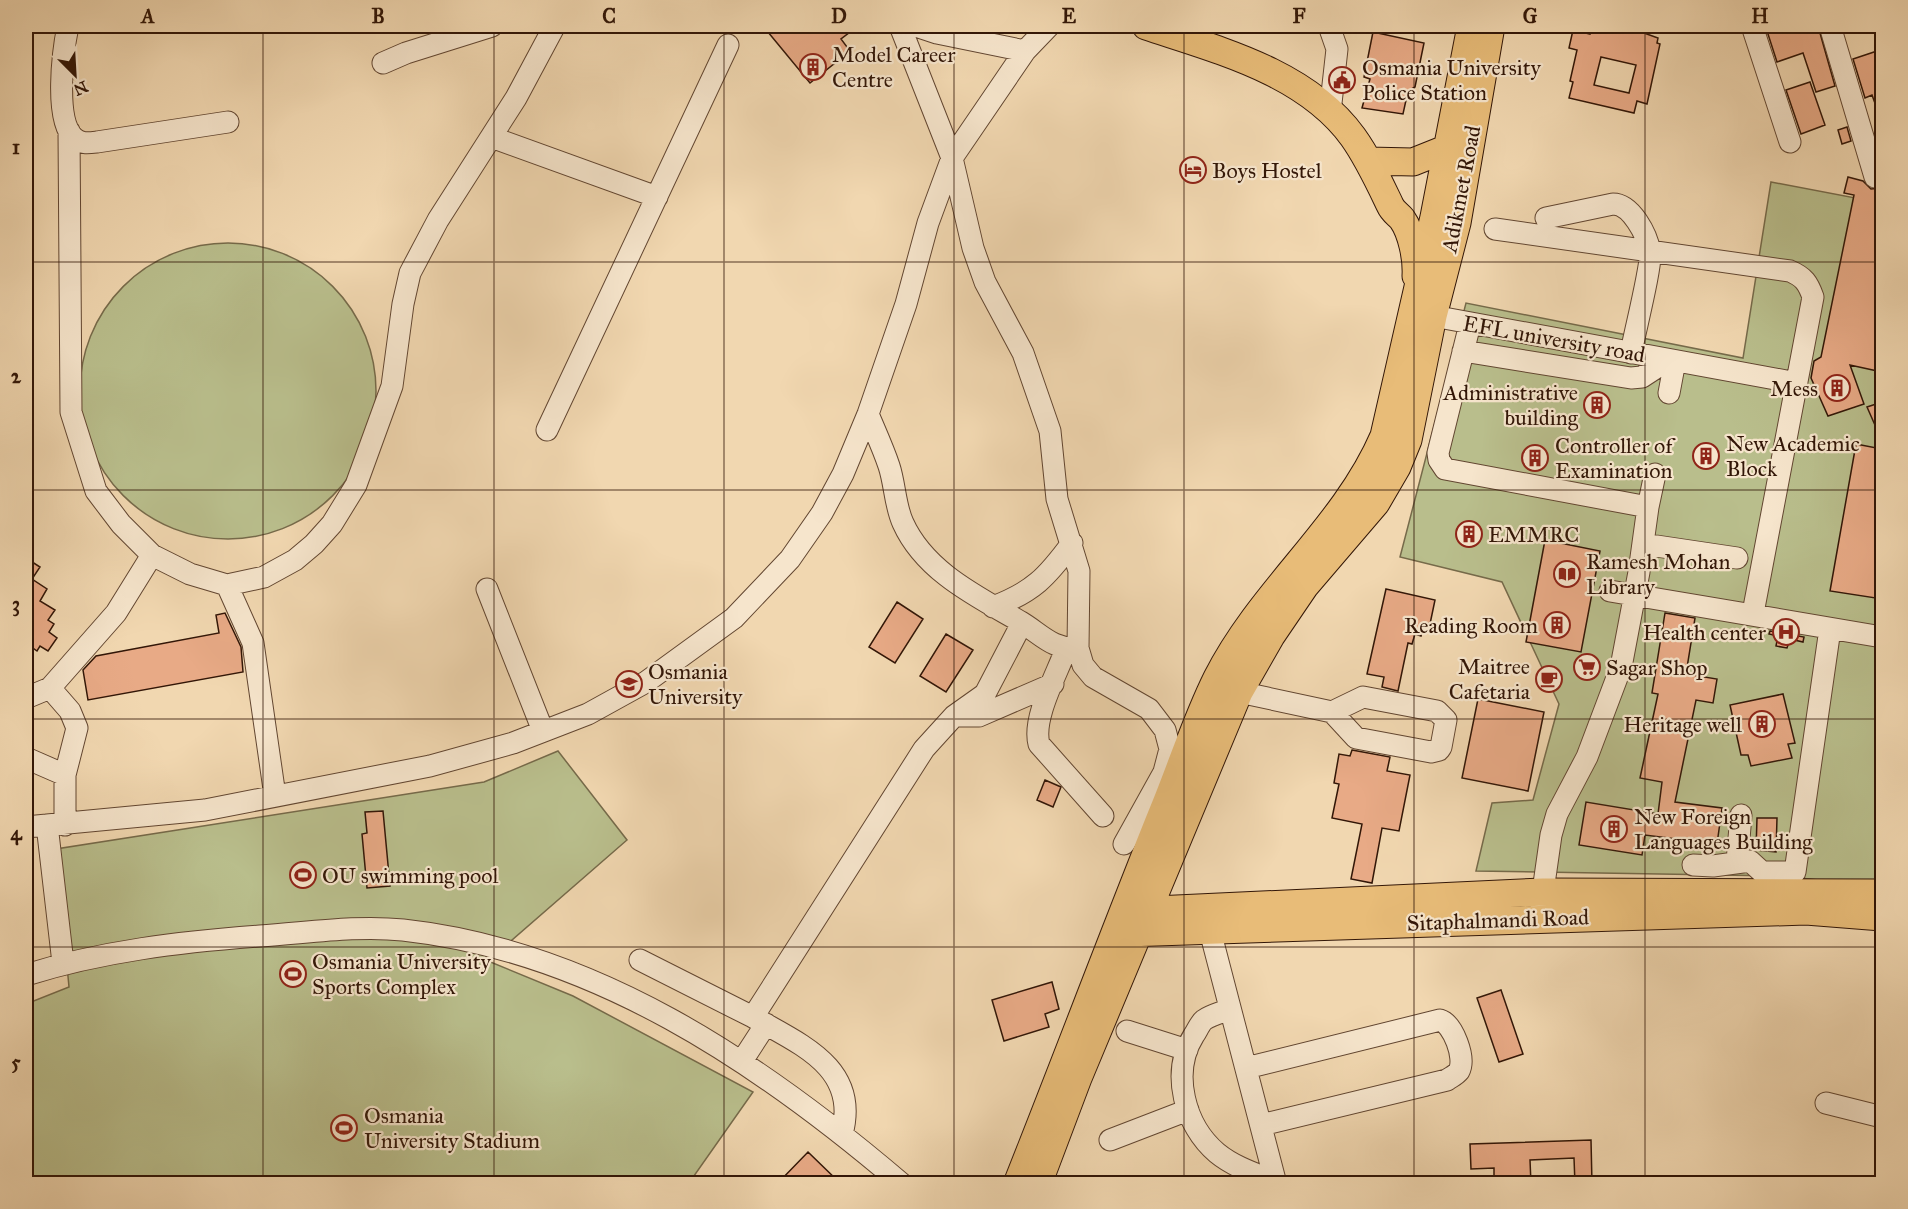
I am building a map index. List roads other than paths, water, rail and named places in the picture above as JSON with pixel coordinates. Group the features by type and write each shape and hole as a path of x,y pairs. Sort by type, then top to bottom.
{"main road":[{"path":"1038,1184 1078,1078 1239,692 1271,636 1305,586 1376,503 1398,467 1408,440 1424,312 1401,272 1390,223 1393,212 1368,161 1352,136 1330,111 1296,87 1246,61 1146,26"},
{"name":"Adikmet Road","path":"1424,312 1448,147 1471,26"},
{"name":"Adikmet Road","path":"1424,312 1457,223 1491,26"},
{"path":"1368,161 1413,162 1448,147"},
{"path":"1017,1184 1118,922 1217,678 1267,598 1341,512 1376,456 1424,312"},
{"name":"Sitaphalmandi Road","path":"1118,922 1543,892 1882,893"},
{"name":"Sitaphalmandi Road","path":"1145,921 1210,931 1538,918 1806,911 1882,917"}],"street":[{"path":"68,26 62,68 69,131 71,412 96,491 121,524 152,555 190,574 227,585 264,577 295,560 332,524 356,485 392,386 403,303 410,273 438,220 516,98 555,26"},
{"path":"383,63 406,53 492,26"},
{"path":"900,26 952,158 976,256 999,313 1023,353 1050,431 1057,499 1079,571 1080,596 1072,649 1053,684 1038,722 1039,744 1103,816"},
{"path":"916,26 937,33 1025,51"},
{"path":"26,828 205,810 430,766 513,743 588,714 646,682 734,618 790,560 822,513 843,474 868,414 906,304 928,224 952,158 1025,51 1049,26"},
{"path":"1329,26 1337,50 1330,111"},
{"path":"1752,26 1790,142"},
{"path":"1830,26 1875,146 1875,177"},
{"path":"547,430 728,45"},
{"path":"69,131 84,143 228,122"},
{"path":"491,137 657,197"},
{"path":"1546,218 1620,204 1632,213 1650,253 1631,353"},
{"path":"1495,229 1650,253 1790,270 1801,275 1809,284 1813,297 1753,613"},
{"name":"EFL university road","path":"1424,312 1470,324 1797,383"},
{"path":"1470,324 1438,453 1439,460 1445,469 1648,507"},
{"path":"1600,348 1608,369 1618,376"},
{"path":"1463,351 1618,376 1642,377 1671,361"},
{"path":"1669,393 1671,361"},
{"path":"868,414 889,465 902,521 913,541 947,575 993,608 1022,623 1052,644 1072,649 1093,677 1149,709 1165,730 1170,749 1164,772 1124,844"},
{"path":"1538,918 1551,835 1557,814 1587,757 1621,667 1655,474"},
{"path":"993,608 1020,597 1037,586 1050,573 1072,543"},
{"path":"1643,544 1737,558"},
{"path":"26,698 50,688 116,613 152,555"},
{"path":"227,585 254,642 275,796"},
{"path":"487,589 543,731"},
{"path":"1610,591 1753,613 1882,638"},
{"path":"742,1061 760,1020 924,749 954,716 985,694 1022,623"},
{"path":"1693,864 1713,866 1753,862 1762,872 1789,874 1797,869 1830,629"},
{"path":"954,716 979,716 1053,684"},
{"path":"50,688 70,711 77,728 56,825 63,963"},
{"path":"1239,692 1332,712 1356,738 1431,752 1440,747 1446,720 1437,711 1363,698 1332,712"},
{"path":"26,758 65,775"},
{"path":"1737,862 1741,815"},
{"path":"26,975 63,963 114,952 236,938 400,930 456,938 515,951 596,982 657,1011 742,1061 842,1134 902,1184"},
{"path":"1210,931 1276,1183"},
{"path":"640,960 760,1020 823,1059 834,1073 843,1102 845,1125 842,1134"},
{"path":"1230,1009 1204,1020 1187,1050 1182,1086 1188,1110 1203,1136 1217,1153 1240,1167 1276,1183"},
{"path":"1246,1068 1440,1020 1452,1028 1461,1060 1459,1070 1447,1080 1261,1125"},
{"path":"1127,1031 1187,1050"},
{"path":"1826,1103 1882,1117"},
{"path":"1110,1140 1188,1110"}],"place":[{"name":"Model Career Centre","path":"813,67"},
{"name":"Osmania University Police Station","path":"1342,80"},
{"name":"Boys Hostel","path":"1193,170"},
{"name":"Mess","path":"1837,388"},
{"name":"Administrative building","path":"1597,405"},
{"name":"New Academic Block","path":"1706,456"},
{"name":"Controller of Examination","path":"1535,458"},
{"name":"EMMRC","path":"1469,534"},
{"name":"Ramesh Mohan Library","path":"1567,574"},
{"name":"Reading Room","path":"1557,625"},
{"name":"Health center","path":"1786,632"},
{"name":"Sagar Shop","path":"1587,667"},
{"name":"Maitree Cafetaria","path":"1549,679"},
{"name":"Osmania University","path":"629,684"},
{"name":"Heritage well","path":"1762,724"},
{"name":"New Foreign Languages Building","path":"1614,829"},
{"name":"OU swimming pool","path":"303,875"},
{"name":"Osmania University Sports Complex","path":"293,974"},
{"name":"Osmania University Stadium","path":"344,1128"}]}
